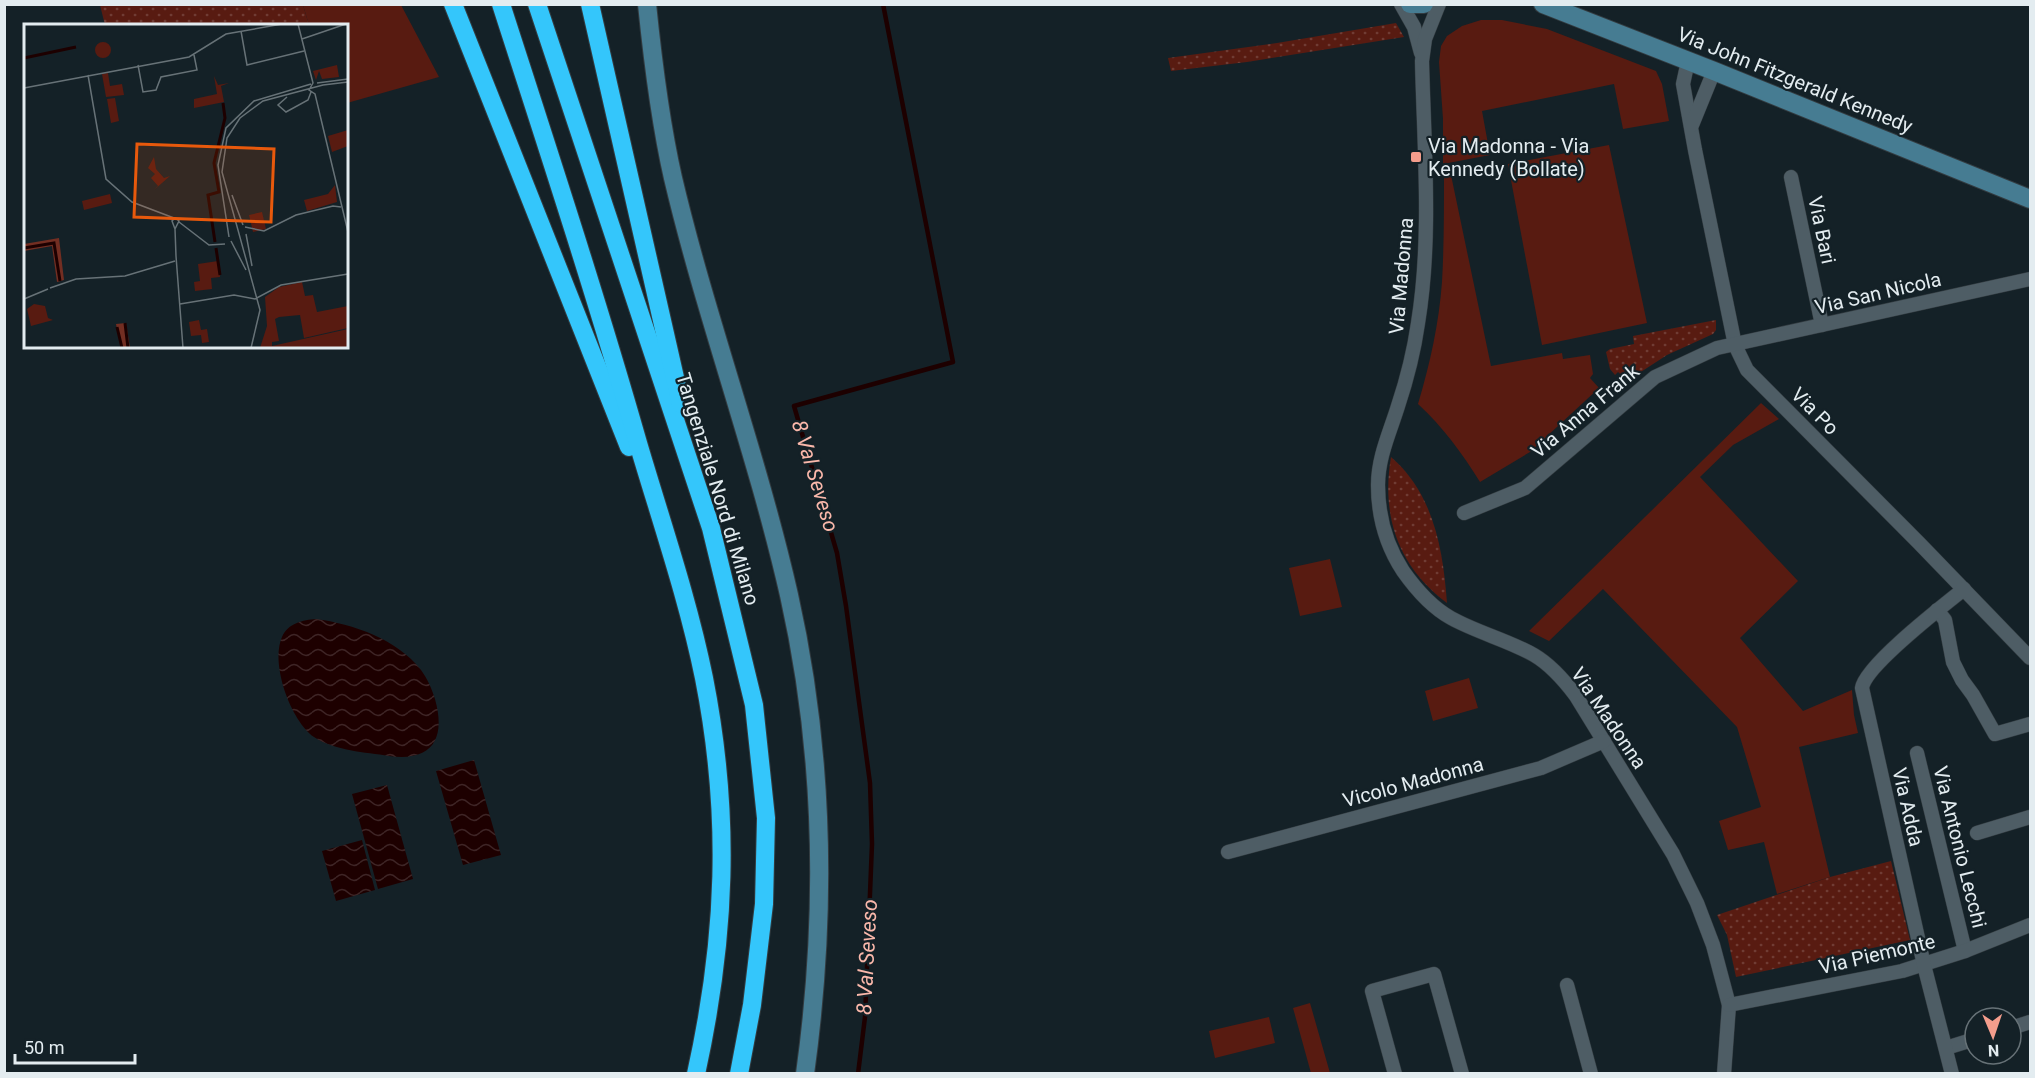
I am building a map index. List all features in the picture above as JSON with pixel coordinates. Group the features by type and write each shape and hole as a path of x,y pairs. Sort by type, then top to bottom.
{"highway":[{"path":"453,4 667,544"},
{"path":"501,4 582,254 692,626 704,677 715,744 722,818 721,910 708,1013 696,1074"},
{"name":"Tangenziale Nord di Milano","path":"537,4 711,528 754,705 766,818 764,904 752,1005 739,1074"},
{"path":"590,4 670,359 711,528"}],"main road":[{"path":"647,4 663,127 673,177 789,594 805,687 813,755 820,875 813,1019 805,1074"},
{"path":"1410,4 1424,4"},
{"name":"Via John Fitzgerald Kennedy","path":"1543,4 2031,199"}],"street":[{"name":"Via Madonna","path":"1401,4 1414,27 1422,61"},
{"name":"Via Madonna","path":"1439,4 1425,39 1422,61 1426,222 1423,290 1408,373 1379,467 1378,484 1382,522 1388,542 1404,572 1432,603 1449,617 1535,656 1551,668 1576,696 1604,741 1673,855 1697,903 1713,945 1729,1005 1724,1074"},
{"name":"Via Po","path":"1688,61 1683,84 1691,127 1735,345 1747,370 2031,658"},
{"path":"1691,127 1714,71"},
{"name":"Via Bari","path":"1791,177 1822,325"},
{"name":"Via San Nicola","path":"1735,345 2031,279"},
{"name":"Via Anna Frank","path":"1464,513 1525,488 1655,377 1717,348 1735,345"},
{"name":"Via Adda","path":"1952,1074 1924,964 1862,687 1866,677 1890,652 1964,589"},
{"path":"1938,610 1945,620 1953,662 1995,734 2031,724"},
{"name":"Vicolo Madonna","path":"1228,852 1541,768 1604,741"},
{"name":"Via Antonio Lecchi","path":"1917,753 1965,951"},
{"path":"1977,833 2031,817"},
{"name":"Via Piemonte","path":"1729,1005 1924,964 1965,951 2031,925"},
{"path":"1395,1074 1372,991 1434,974 1462,1074"},
{"path":"1567,985 1591,1074"},
{"path":"1946,1048 1963,1043"}],"shaded area":[{"path":"100,5 303,5 309,24 105,24"},
{"path":"303,5 401,5 439,77 348,103 348,24 309,24"},
{"path":"1481,20 1502,20 1547,29 1656,71 1662,84 1669,121 1623,129 1614,84 1482,111 1490,155 1443,164 1439,62 1441,46 1447,36 1462,26"},
{"path":"1396,23 1404,37 1247,62 1171,71 1168,58 1277,43"},
{"path":"1609,145 1647,323 1542,345 1508,164"},
{"path":"1451,175 1491,366 1562,353 1563,359 1590,355 1593,374 1590,378 1599,388 1530,452 1480,482 1452,441 1418,404 1439,313 1443,269 1444,176"},
{"path":"1716,320 1716,330 1713,334 1667,355 1630,379 1626,379 1618,372 1615,375 1610,369 1606,352 1634,344 1633,336"},
{"path":"1761,403 1779,419 1733,445 1700,477 1798,581 1740,638 1803,711 1852,690 1858,733 1799,747 1830,877 1777,894 1764,842 1728,850 1719,821 1761,807 1737,727 1603,589 1549,641 1529,631"},
{"path":"1391,457 1406,472 1427,505 1439,543 1447,603 1416,573 1397,539 1391,520 1389,500"},
{"path":"1330,559 1342,607 1300,616 1289,568"},
{"path":"1469,678 1478,708 1433,721 1425,691"},
{"path":"1891,861 1910,940 1736,977 1727,935 1717,915 1830,877"},
{"path":"1310,1003 1330,1073 1311,1073 1293,1008"},
{"path":"1269,1017 1275,1043 1215,1058 1209,1031"}],"water":[{"path":"316,619 345,625 373,635 400,650 421,670 435,699 439,725 433,744 426,751 404,757 350,750 322,742 306,729 285,691 279,662 279,648 288,628 301,621"},
{"path":"474,760 501,855 463,865 436,771"},
{"path":"387,785 413,879 378,889 352,794"},
{"path":"362,840 375,890 336,901 322,851"}],"waterway":[{"name":"8 Val Seveso","path":"858,1074 865,1017 872,844 870,783 837,553 794,406 953,362 883,4"}],"place":[{"name":"Via Madonna - Via Kennedy (Bollate)","path":"1416,157"}]}
